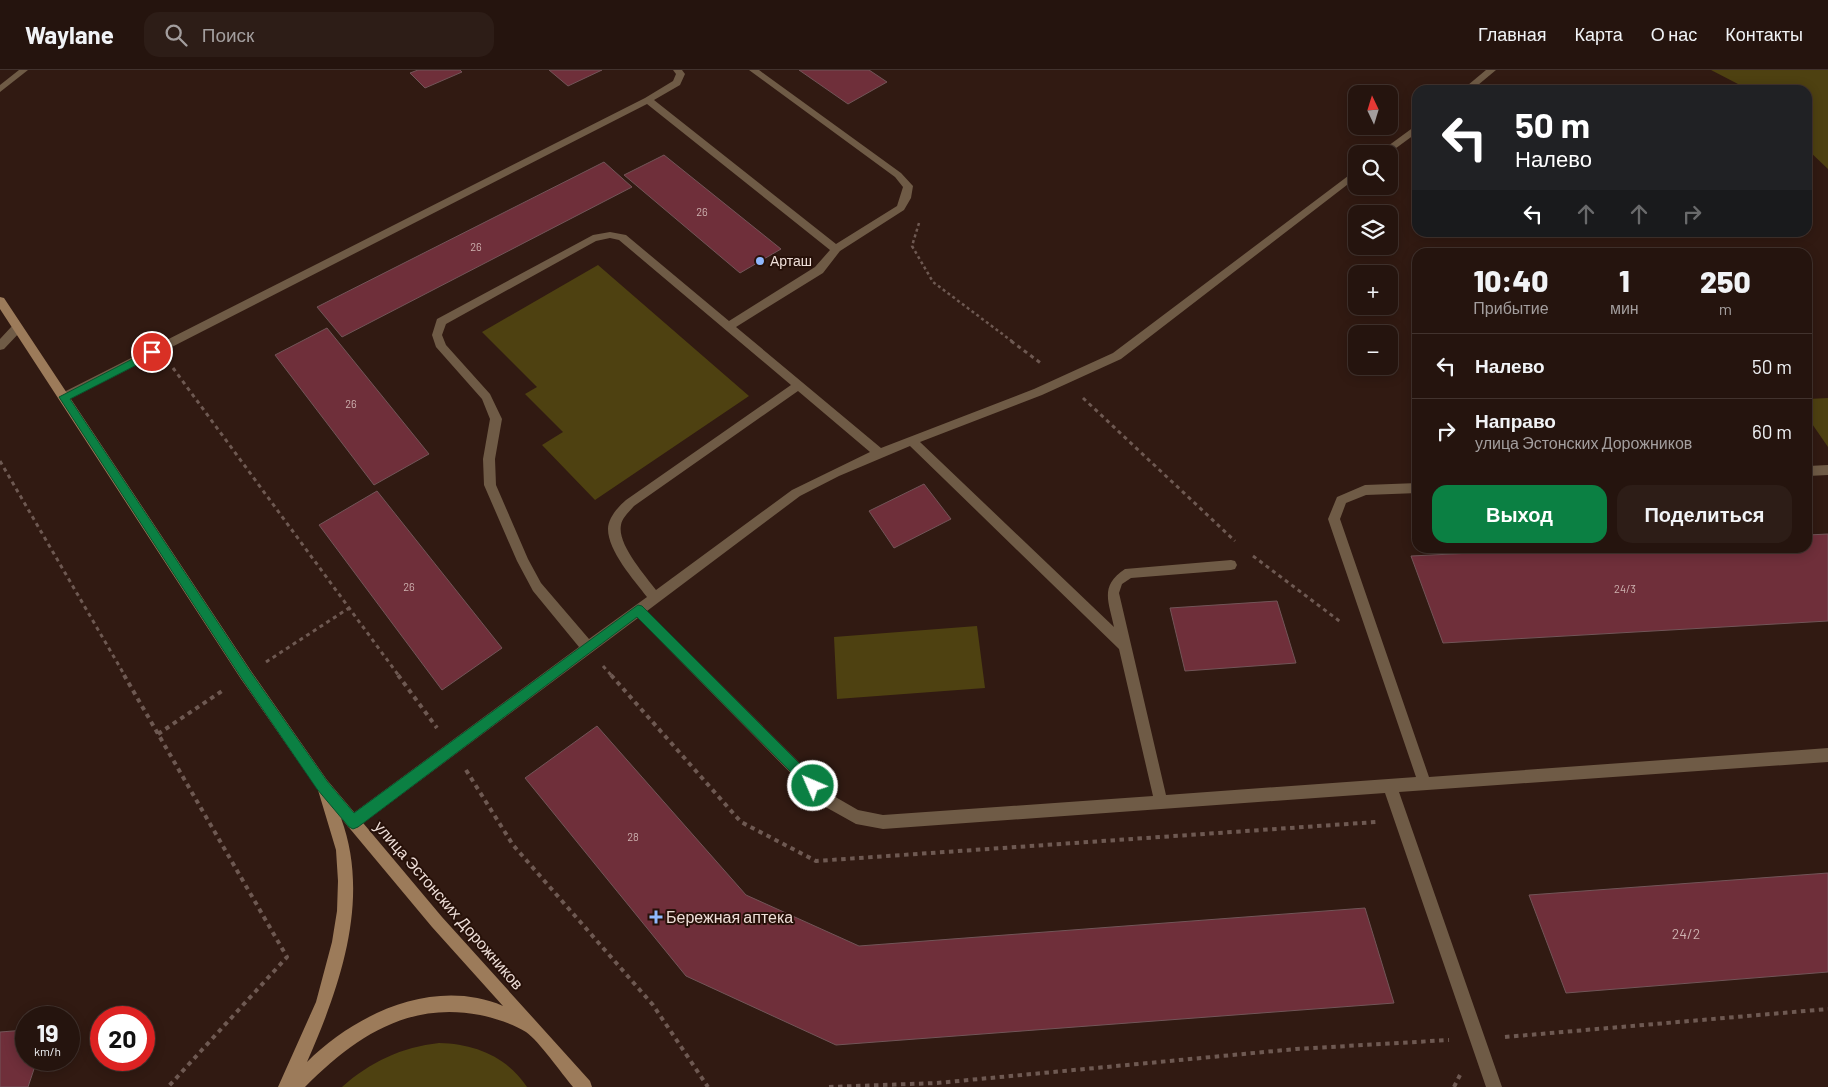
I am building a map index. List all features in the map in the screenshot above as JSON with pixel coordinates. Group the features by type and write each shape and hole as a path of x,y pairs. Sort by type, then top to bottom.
{"main road":[{"name":"улица Эстонских Дорожников","path":"0,301 246,675 322,785 437,922 550,1047"},
{"name":"улица Эстонских Дорожников","path":"286,1087 311,1034 324,999 345,918 343,849 322,785"},
{"path":"293,1087 316,1062 346,1038 378,1020 410,1008 442,1002 473,1004 502,1012 528,1026 550,1047 584,1087"},
{"path":"550,1047 570,1077 574,1087"}],"lane":[{"path":"0,90 24,70"},
{"path":"64,397 648,100 677,83 681,74 677,70"},
{"path":"728,327 819,270 836,249 901,208 908,186 898,175 753,70"},
{"path":"1472,85 1492,70"},
{"path":"648,100 836,249"},
{"path":"1394,145 1412,132"},
{"path":"353,822 586,647 796,493 823,478 879,453 1066,381 1117,356 1348,180"},
{"path":"586,647 537,588 523,561 490,485 489,459 496,419 486,397 441,347 437,335 441,322 593,238 610,235 622,237 879,453"},
{"path":"0,346 17,328"},
{"path":"654,598 617,543 614,528 619,514 630,503 798,386"},
{"path":"912,441 1125,646"},
{"path":"1812,471 1828,470"},
{"path":"1412,488 1365,490 1341,500 1334,519 1425,784"},
{"path":"1161,802 1113,593 1116,581 1129,573 1231,565"},
{"path":"638,610 827,800 856,817 883,822 1828,755"},
{"path":"1390,786 1494,1087"}],"path":[{"path":"907,192 922,214 912,246 933,282 1066,381 1146,460 1239,544"},
{"path":"172,368 434,723"},
{"path":"0,461 287,957 168,1087"},
{"path":"1246,551 1379,650"},
{"path":"452,748 513,845 653,1005 708,1087"},
{"path":"829,1087 937,1083 1296,1049 1522,1036 1828,1009"}],"shaded area":[{"path":"1711,70 1828,70 1828,169 1812,154 1812,85 1738,84"},
{"path":"598,265 749,396 595,500 542,445 563,432 525,394 537,387 482,332"},
{"path":"1828,398 1828,447 1812,424 1812,399"},
{"path":"977,626 985,688 837,699 834,637"},
{"path":"439,1043 465,1046 489,1054 509,1067 527,1087 342,1087 364,1070 387,1057 412,1048"}],"building":[{"path":"418,70 460,70 462,72 425,88 410,73"},
{"path":"549,70 602,70 568,86"},
{"path":"799,70 869,70 887,82 848,104"},
{"path":"664,155 781,249 740,273 624,175"},
{"path":"604,162 632,187 342,337 317,307"},
{"path":"327,328 429,454 374,485 275,355"},
{"path":"924,484 951,519 894,548 869,511"},
{"path":"377,491 502,648 442,690 319,525"},
{"path":"1828,534 1828,621 1443,643 1411,556 1473,553 1812,553 1812,535"},
{"path":"1277,601 1296,663 1185,671 1170,608"},
{"path":"597,726 746,895 859,946 1365,908 1394,1003 836,1045 686,976 525,778"},
{"path":"1828,873 1828,972 1566,993 1529,895"},
{"path":"15,1031 15,1071 33,1071 28,1087 0,1087 0,1032"}],"place":[{"name":"Арташ","path":"760,261"},
{"name":"Бережная аптека","path":"656,917"}],"route":[{"path":"152,352 64,397 246,675 322,785 353,822 638,610 813,786"}]}
